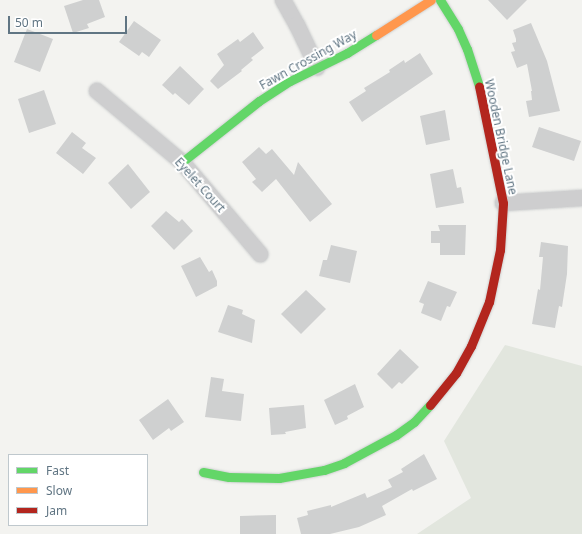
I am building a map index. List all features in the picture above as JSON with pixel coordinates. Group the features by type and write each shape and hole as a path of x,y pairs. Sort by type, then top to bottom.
{"street":[{"path":"283,0 297,25 316,67"},
{"name":"Fawn Crossing Way","path":"182,162 259,101 290,81 347,52 431,0"},
{"name":"Wooden Bridge Lane","path":"203,472 229,477 279,478 324,470 370,450 396,435 414,422 439,396 456,373 480,326 489,302 500,250 503,203 478,81 467,48 458,29 440,0"},
{"name":"Eyelet Court","path":"97,91 182,162 260,254"},
{"path":"503,203 582,198"}],"shaded area":[{"path":"505,345 582,366 582,534 417,534 471,498 444,441"}],"building":[{"path":"83,0 99,0 105,17 87,24 89,28 73,33 64,6"},
{"path":"488,0 527,0 507,20"},
{"path":"134,21 161,40 149,57 142,52 139,56 119,42"},
{"path":"531,23 547,61 560,111 529,117 526,101 532,100 532,91 527,64 517,68 511,52 515,51 512,43 516,42 513,30"},
{"path":"27,29 53,39 40,72 14,62"},
{"path":"253,32 264,48 251,58 253,60 241,70 242,71 218,89 210,81 224,65 217,54 238,39 240,42"},
{"path":"420,53 433,74 362,122 349,102 366,91 364,88 390,72 389,70 404,60 405,63"},
{"path":"180,66 204,89 189,105 175,93 173,95 162,85"},
{"path":"44,90 56,124 29,133 18,99"},
{"path":"445,110 450,140 426,145 420,116"},
{"path":"539,127 581,141 574,161 532,147"},
{"path":"72,132 86,143 82,148 96,158 83,174 56,153"},
{"path":"259,147 266,154 272,149 294,175 298,162 332,204 310,222 276,179 262,192 252,182 256,179 242,162"},
{"path":"128,164 150,192 131,209 108,183"},
{"path":"453,169 457,188 461,187 464,203 436,208 430,174"},
{"path":"166,211 179,222 182,219 193,231 174,250 151,226"},
{"path":"438,225 466,225 465,255 440,255 440,243 431,243 431,231 440,231"},
{"path":"541,242 568,246 567,274 562,307 559,306 555,328 532,324 538,289 540,290 543,257 539,257"},
{"path":"331,245 357,251 350,283 319,276 323,260 327,260"},
{"path":"200,257 209,272 212,270 217,281 217,286 196,297 181,266"},
{"path":"428,281 457,292 450,307 447,306 441,321 421,313 424,304 419,302"},
{"path":"306,290 326,309 301,334 281,314"},
{"path":"228,305 243,310 242,314 255,320 252,343 218,332"},
{"path":"400,349 419,367 402,384 399,382 392,389 377,374"},
{"path":"211,377 224,379 222,391 244,394 241,421 205,417"},
{"path":"355,384 364,407 347,416 348,419 335,425 324,400"},
{"path":"168,399 184,422 171,431 169,428 153,440 139,420"},
{"path":"304,405 306,428 285,432 286,434 271,435 269,408"},
{"path":"424,454 437,479 413,491 412,489 382,506 386,515 359,527 330,534 301,534 297,518 308,515 307,511 331,505 331,507 365,493 367,498 392,487 388,480 403,472 401,469"},
{"path":"276,515 276,534 240,534 240,516"}],"traffic: fast":[{"path":"440,0 458,29 467,49 479,86"},
{"path":"182,162 259,101 290,81 347,53 376,35"},
{"path":"203,472 229,477 279,478 324,470 344,463 396,435 414,422 430,405"}],"traffic: slow":[{"path":"376,35 431,0"}],"traffic: jam":[{"path":"430,405 456,373 471,346 489,302 500,250 503,203 479,86"}]}
